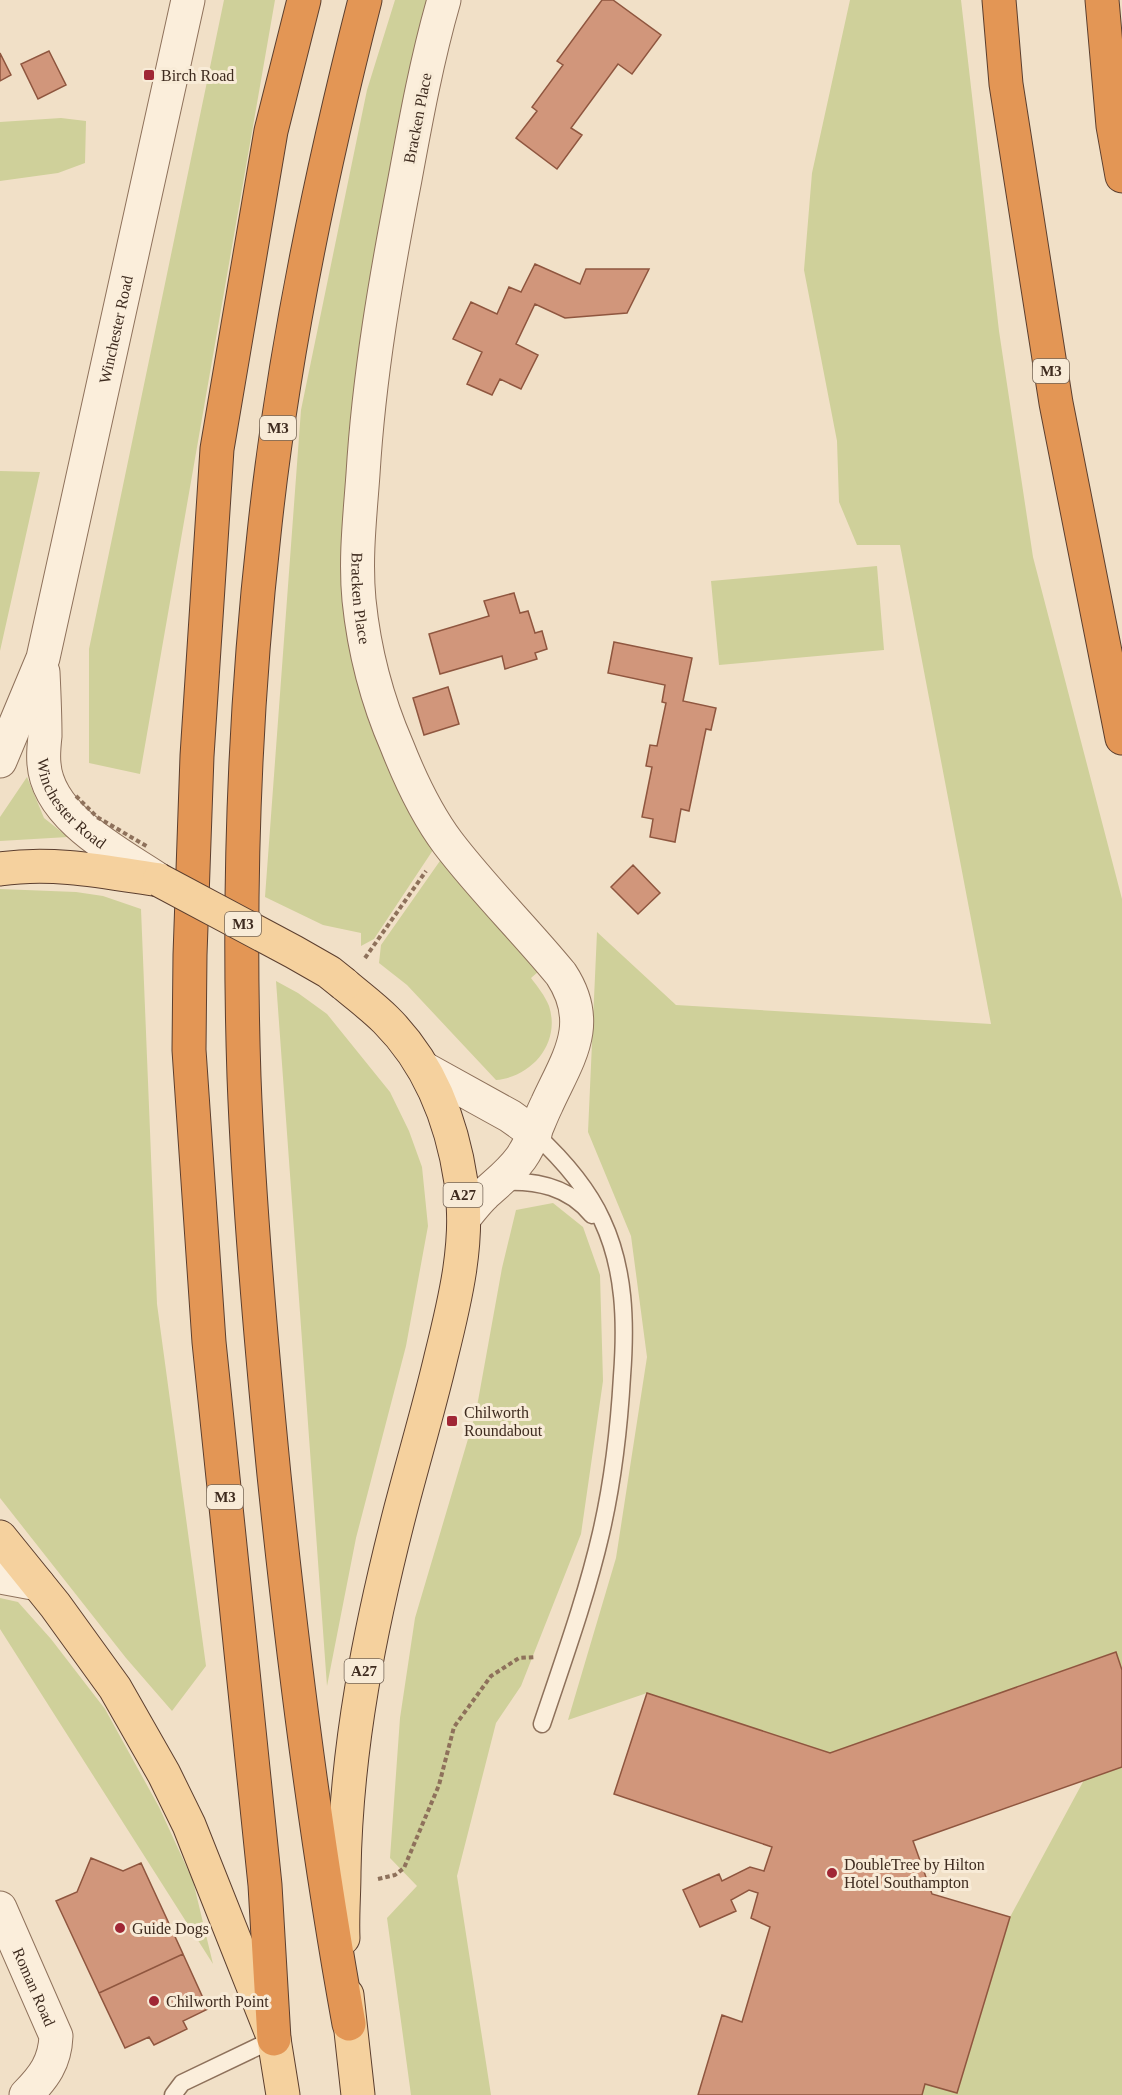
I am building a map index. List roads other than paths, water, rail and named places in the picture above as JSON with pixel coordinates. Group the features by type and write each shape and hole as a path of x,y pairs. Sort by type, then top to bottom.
{"highway":[{"name":"M3","path":"274,2039 266,1885 209,1342 189,1050 190,955 197,756 218,449 272,130 304,0"},
{"name":"M3","path":"349,2024 301,1723 284,1579 253,1238 244,1079 243,984 245,802 252,673 264,533 303,270 333,127 365,0"},
{"name":"M3","path":"999,0 1006,84 1054,391 1122,738"},
{"path":"1102,0 1113,126 1122,176"}],"main road":[{"name":"A27","path":"0,869 25,865 76,868 103,870 159,880 294,952 329,972 387,1021 425,1070 447,1118 462,1185 464,1218 460,1273 449,1326 371,1633 358,1702 349,1774 344,1848 343,1931 349,2024 358,2095"},
{"path":"0,1537 115,1688 164,1774 189,1825 274,2039 283,2095"}],"street":[{"name":"Winchester Road","path":"0,761 43,658 188,0"},
{"name":"Bracken Place","path":"444,0 422,92 390,257 373,363 366,428 358,578 363,627 383,712 411,776 447,842 561,974 568,985 576,1013 573,1051 535,1134 520,1159 464,1218"},
{"name":"Winchester Road","path":"43,658 44,765 48,782 61,807 76,823 96,838 159,880"},
{"path":"425,1070 510,1116 535,1134"},
{"path":"0,1577 38,1584"},
{"name":"Roman Road","path":"0,1908 56,2036 55,2054 46,2072 26,2095"}],"lane":[{"path":"535,1134 582,1187 603,1222 617,1263 624,1309 617,1444 601,1533 566,1654 542,1724"},
{"path":"499,1183 524,1181 540,1183 575,1198 600,1225 610,1244"},
{"path":"173,2095 182,2083 274,2039"}],"place":[{"name":"Birch Road","path":"149,75"},
{"name":"Chilworth Roundabout","path":"452,1421"},
{"name":"DoubleTree by Hilton Hotel Southampton","path":"832,1873"},
{"name":"Guide Dogs","path":"120,1928"},
{"name":"Chilworth Point","path":"154,2001"}]}
